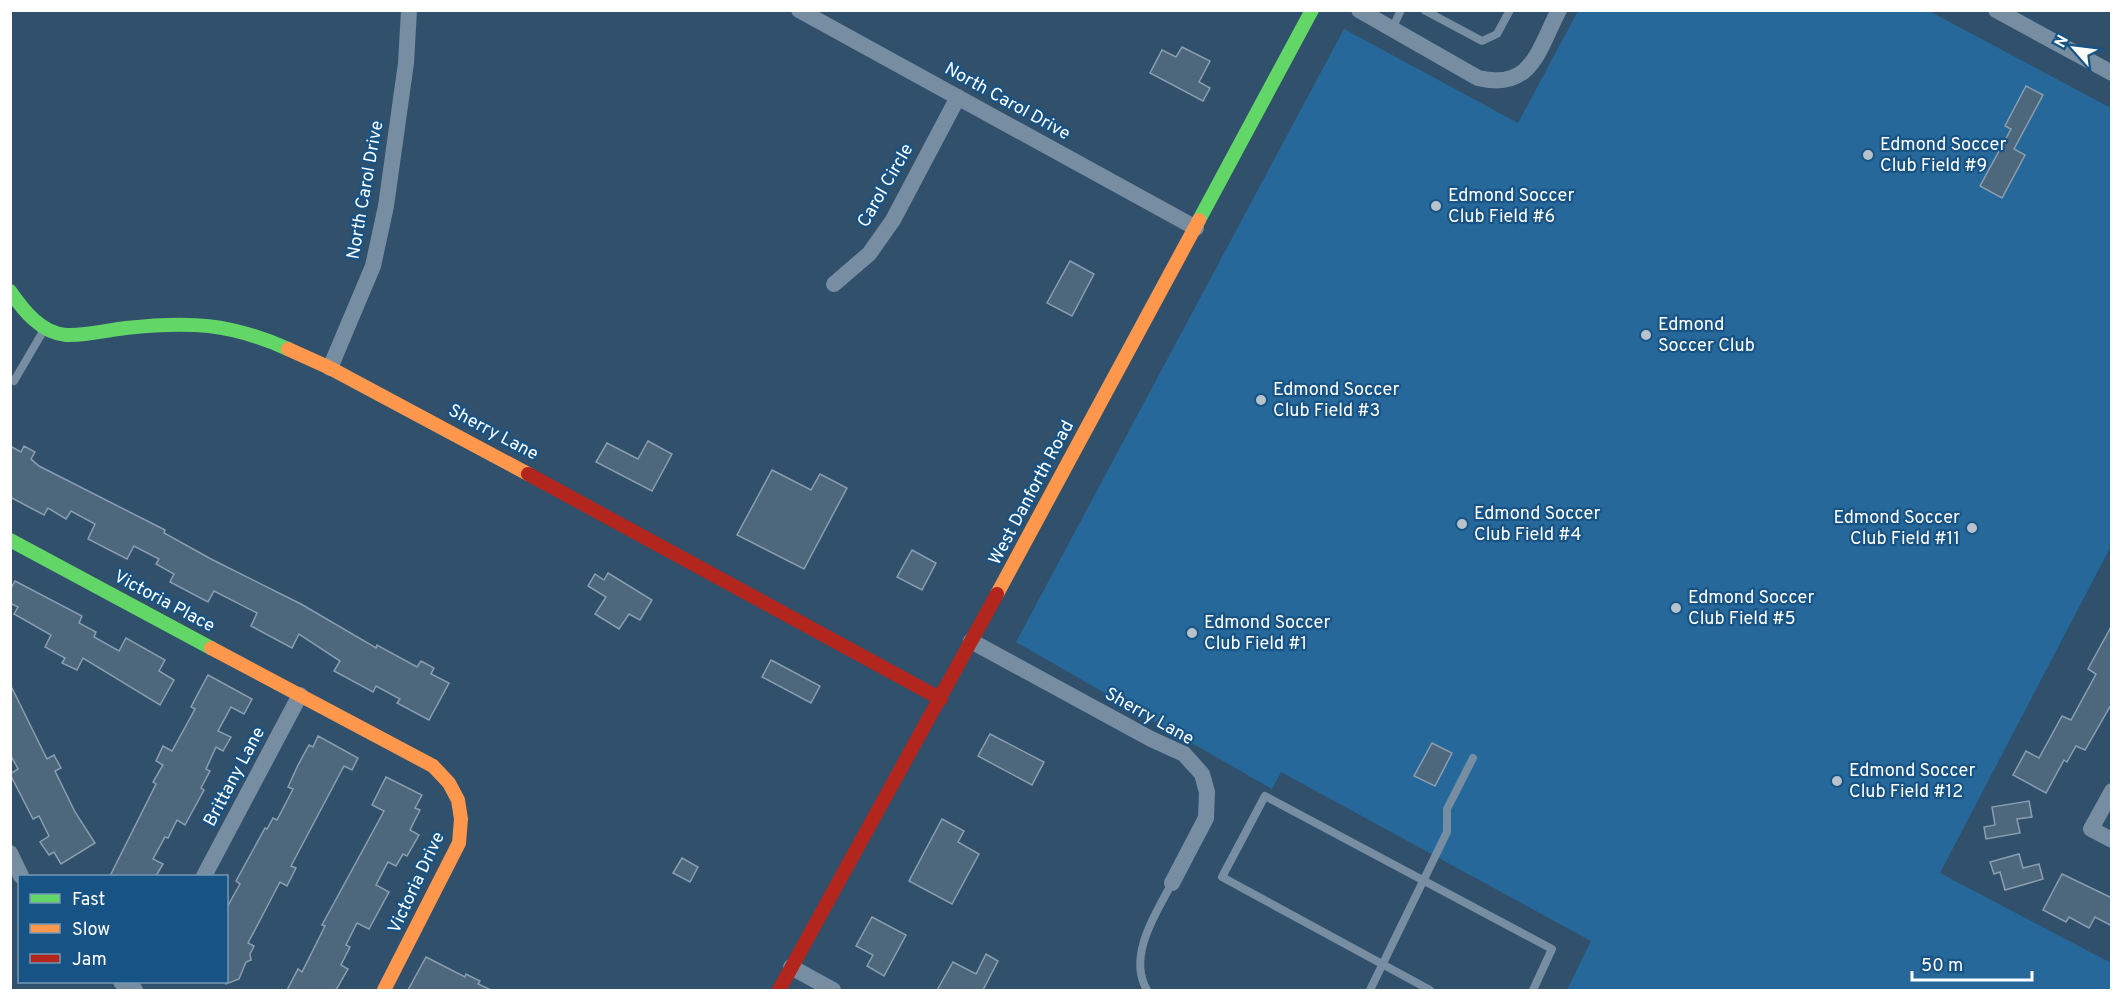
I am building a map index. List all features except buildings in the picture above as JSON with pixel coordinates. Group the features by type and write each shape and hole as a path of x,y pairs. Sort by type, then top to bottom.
{"street":[{"name":"North Carol Drive","path":"330,368 373,266 386,206 406,63 409,10"},
{"name":"North Carol Drive","path":"799,10 1196,228"},
{"name":"West Danforth Road","path":"779,990 941,699 1312,10"},
{"path":"1359,10 1478,78 1498,83 1514,79 1530,67 1559,10"},
{"path":"1996,10 2112,73"},
{"name":"Carol Circle","path":"834,284 868,254 893,220 958,97"},
{"name":"Sherry Lane","path":"10,291 23,310 45,328 66,335 162,324 214,325 255,334 330,368 941,699"},
{"name":"Victoria Place","path":"10,540 300,695"},
{"name":"Sherry Lane","path":"971,641 1151,740 1184,754 1202,774 1208,792 1206,818 1172,883"},
{"name":"Brittany Lane","path":"205,875 300,695"},
{"name":"Victoria Drive","path":"300,695 433,766 450,781 459,796 461,823 459,843 384,990"},
{"path":"2112,791 2091,829 2112,840"},
{"path":"10,853 21,875"},
{"path":"791,968 832,990"}],"lane":[{"path":"1392,29 1401,10"},
{"path":"1424,10 1482,41 1497,34 1510,10"},
{"path":"14,381 45,328"},
{"path":"1370,990 1447,832 1447,809 1473,758"},
{"path":"1430,990 1382,967 1222,877 1264,796 1552,949 1533,990"},
{"path":"1147,990 1140,964 1142,947 1153,918 1172,883"}],"shaded area":[{"name":"Edmond Soccer Club","path":"1578,11 1929,11 2111,108 2111,546 1940,873 2111,963 2111,990 1567,990 1591,941 1281,772 1272,789 1016,642 1344,29 1518,123"}],"traffic: fast":[{"path":"1199,220 1312,10"},
{"path":"10,291 21,306 41,325 66,335 149,326 209,326 247,334 288,349"},
{"path":"10,540 211,648"}],"traffic: slow":[{"path":"997,594 1199,220"},
{"path":"288,349 330,368 528,474"},
{"path":"211,648 433,766 449,783 458,800 461,819 459,843 384,990"}],"traffic: jam":[{"path":"528,474 941,699"},
{"path":"779,990 997,594"}],"place":[{"name":"Edmond Soccer Club Field #9","path":"1868,155"},
{"name":"Edmond Soccer Club Field #6","path":"1436,206"},
{"name":"Edmond Soccer Club","path":"1646,335"},
{"name":"Edmond Soccer Club Field #3","path":"1261,400"},
{"name":"Edmond Soccer Club Field #4","path":"1462,524"},
{"name":"Edmond Soccer Club Field #11","path":"1972,528"},
{"name":"Edmond Soccer Club Field #5","path":"1676,608"},
{"name":"Edmond Soccer Club Field #1","path":"1192,633"},
{"name":"Edmond Soccer Club Field #12","path":"1837,781"}]}
